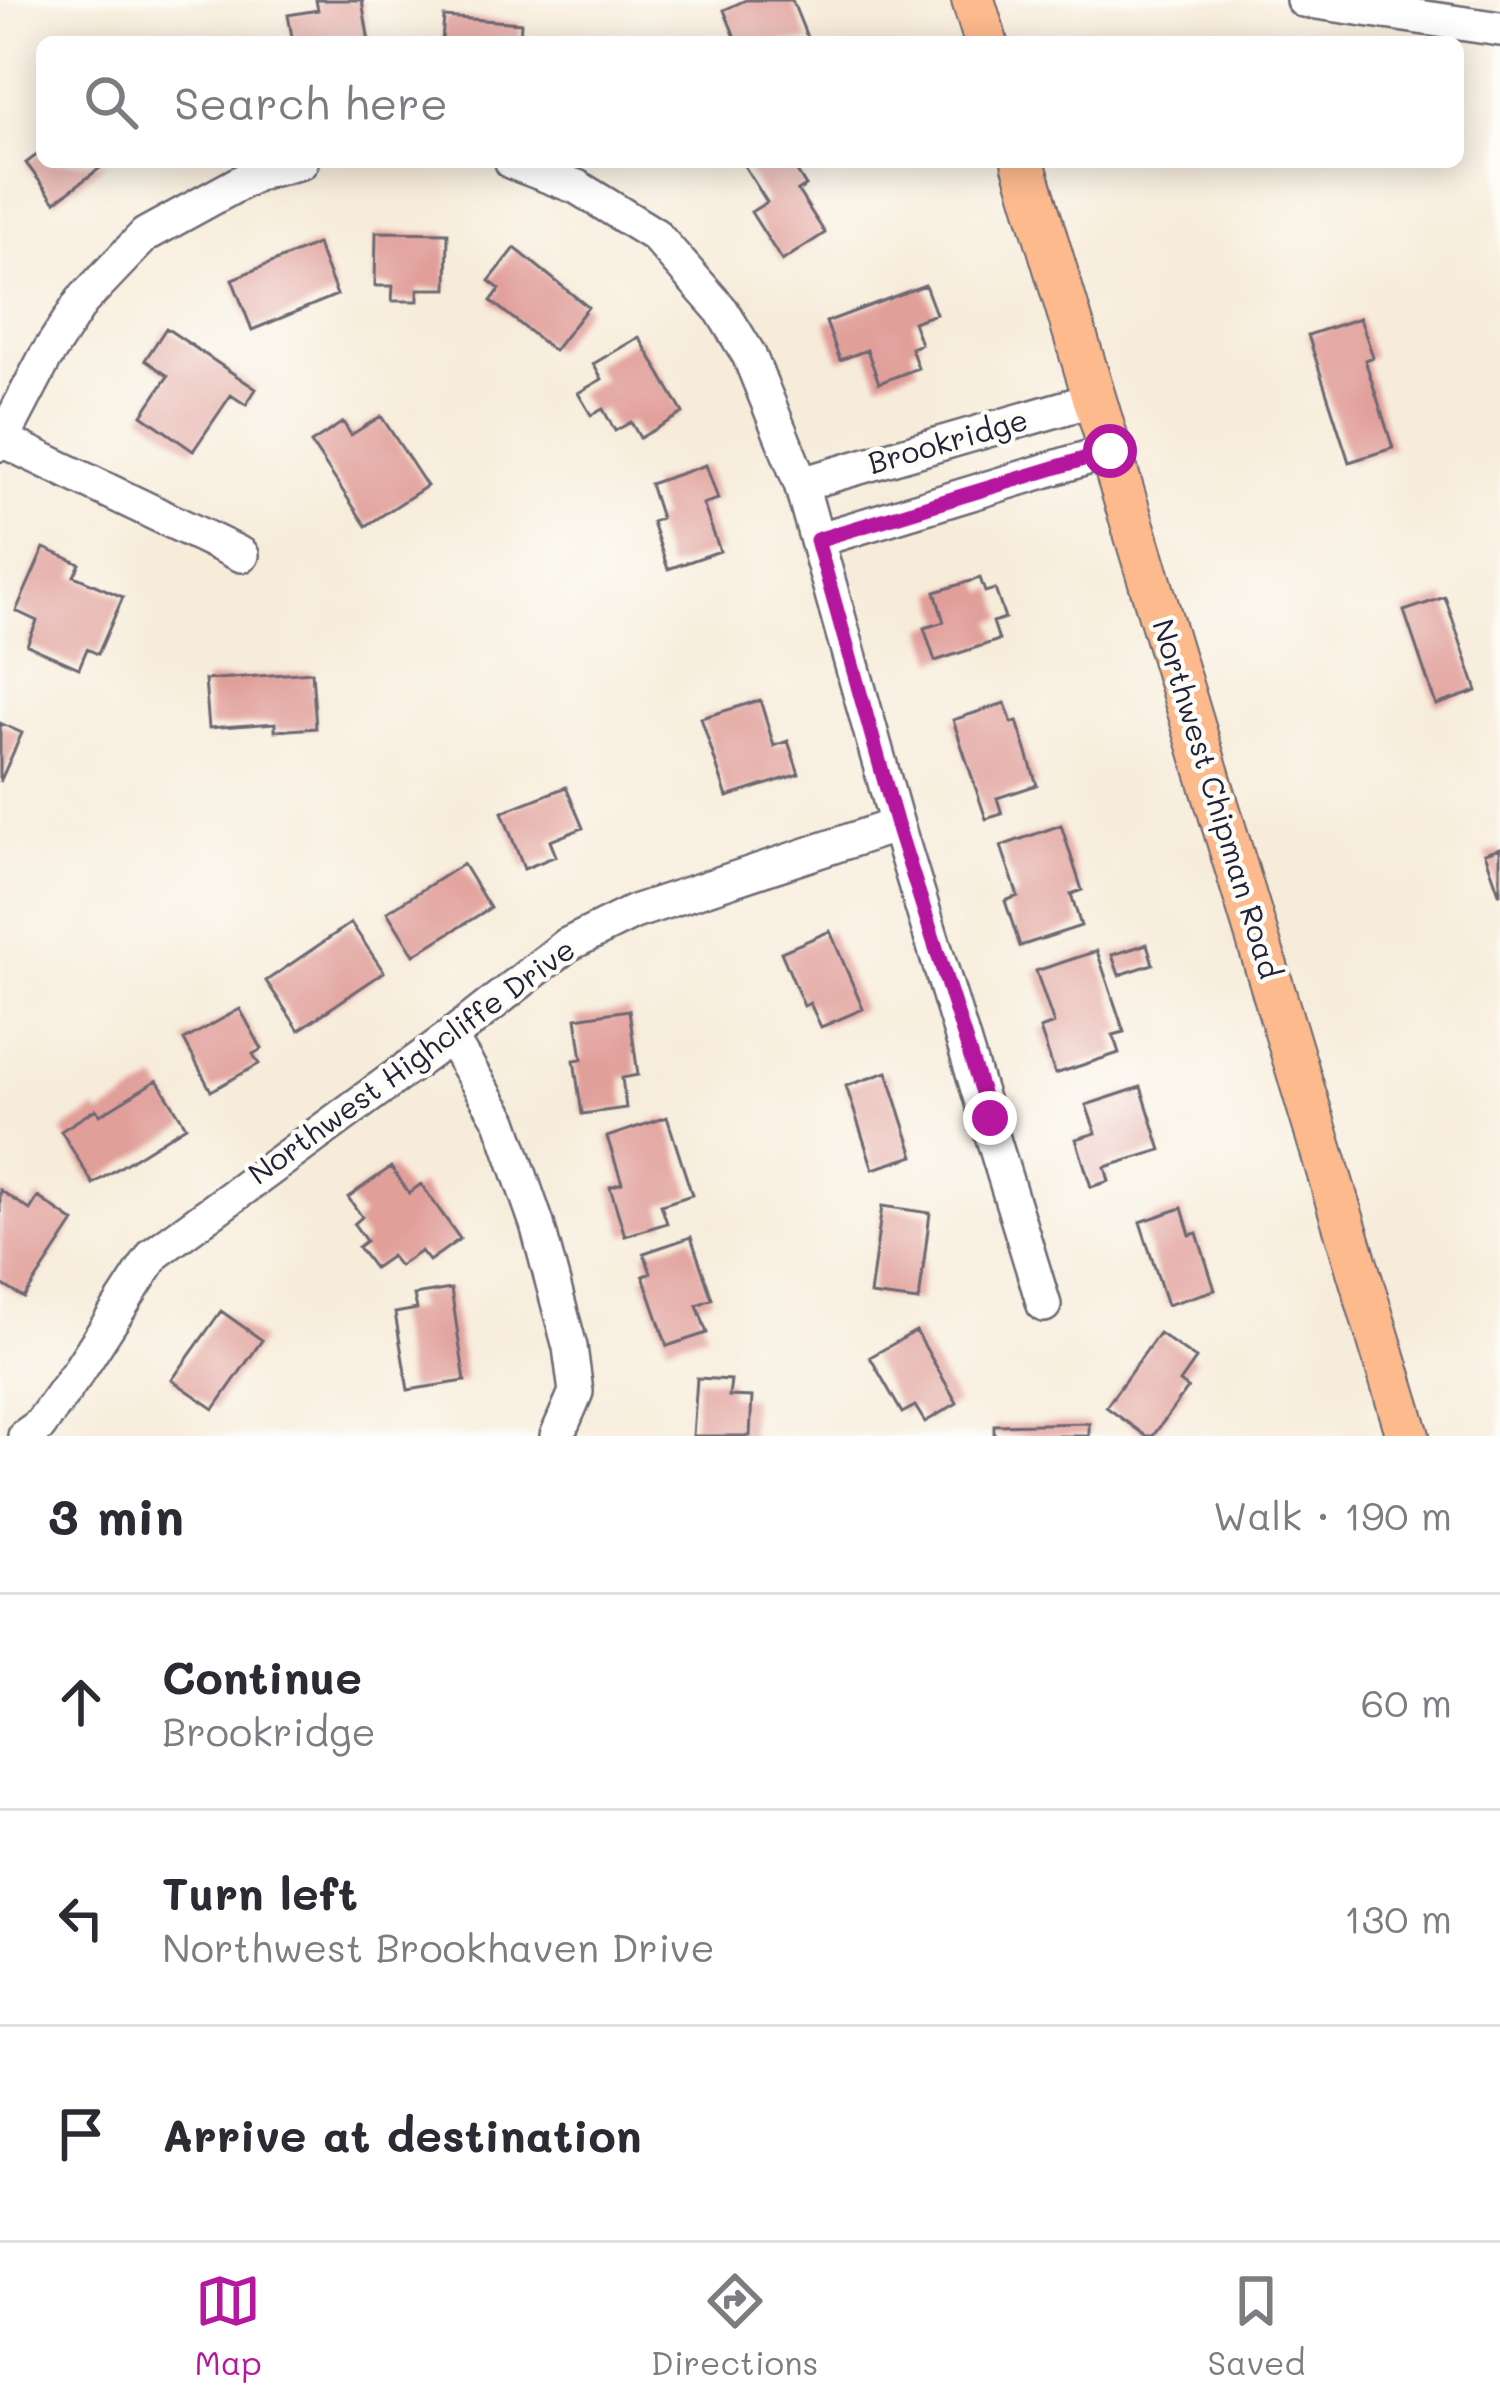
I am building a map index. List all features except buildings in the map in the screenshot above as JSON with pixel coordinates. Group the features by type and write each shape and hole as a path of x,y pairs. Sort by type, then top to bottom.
{"main road":[{"path":"973,0 984,36"},
{"name":"Northwest Chipman Road","path":"1025,168 1408,1436"}],"street":[{"path":"1303,0 1500,29"},
{"path":"242,555 1,441 82,301 146,235 258,173 278,168"},
{"path":"548,168 585,174 655,235 722,311 749,355 801,484 897,825 1044,1305"},
{"name":"Brookridge","path":"801,484 1096,399"},
{"name":"Brookridge","path":"817,540 1110,451"},
{"name":"Northwest Highcliffe Drive","path":"25,1436 39,1426 80,1369 154,1254 451,1037 567,944 634,912 897,825"},
{"path":"451,1037 501,1121 553,1286 576,1392 557,1436"}],"route":[{"path":"990,1118 897,825 817,540 1110,451"}]}
